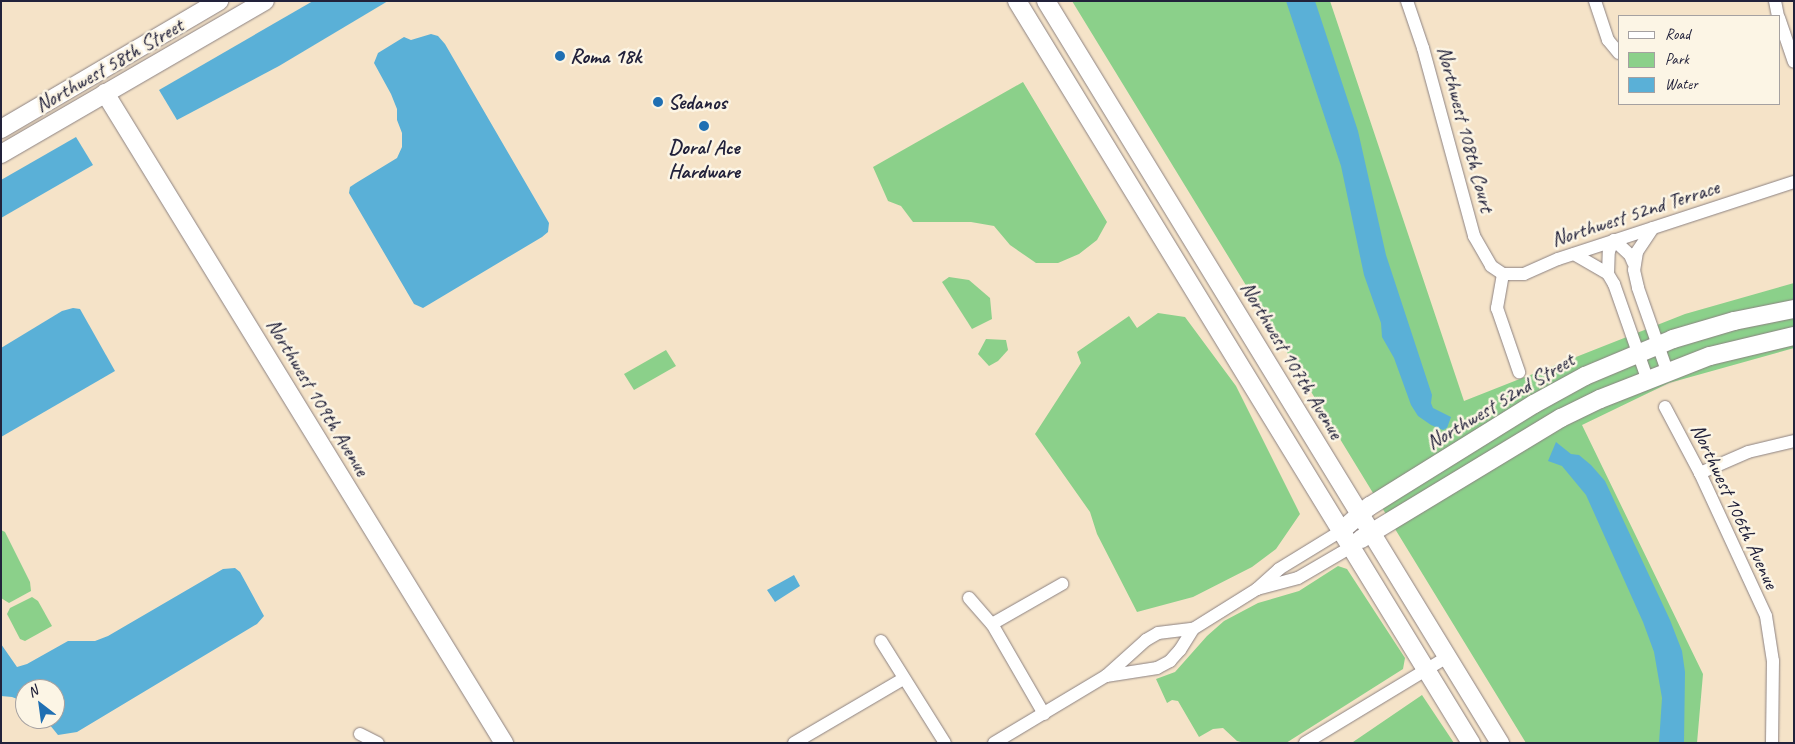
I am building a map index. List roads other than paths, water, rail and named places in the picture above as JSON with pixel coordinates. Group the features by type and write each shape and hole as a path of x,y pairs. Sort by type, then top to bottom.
{"street":[{"name":"Northwest 58th Street","path":"1,129 219,1"},
{"name":"Northwest 58th Street","path":"1,154 264,1"},
{"path":"1018,1 1471,743"},
{"name":"Northwest 107th Avenue","path":"1046,1 1500,743"},
{"name":"Northwest 108th Court","path":"1407,1 1423,48 1474,236 1491,266 1504,274"},
{"path":"1595,1 1608,40 1618,52"},
{"path":"1780,26 1794,62"},
{"name":"Northwest 109th Avenue","path":"94,75 504,743"},
{"name":"Northwest 52nd Terrace","path":"1504,274 1524,274 1614,240 1794,182"},
{"path":"1633,262 1642,242 1653,228"},
{"path":"1647,378 1611,279 1609,251 1614,240 1630,255 1633,262 1635,277 1667,371"},
{"path":"1574,254 1611,279 1635,277"},
{"path":"1504,274 1497,308 1519,372"},
{"name":"Northwest 52nd Street","path":"994,743 1106,676 1136,647 1158,633 1193,629 1257,589 1279,569 1341,531 1370,506 1553,392 1658,344 1726,323 1794,309"},
{"name":"Northwest 52nd Street","path":"1257,589 1298,578 1561,418 1647,378 1741,347 1794,336"},
{"name":"Northwest 106th Avenue","path":"1665,407 1700,473 1766,616 1773,661 1772,743"},
{"path":"1700,473 1748,452 1794,441"},
{"path":"992,624 1062,584"},
{"path":"969,598 992,624 1044,714"},
{"name":"Northwest 52nd Street","path":"1106,676 1149,669 1170,662 1193,629"},
{"path":"881,641 903,679 945,743"},
{"path":"1136,647 1143,663 1149,669"},
{"path":"1305,743 1447,658"},
{"path":"794,743 903,679"},
{"path":"360,734 378,743"}],"water":[{"path":"313,1 388,1 279,66 177,120 159,90"},
{"path":"1286,1 1315,1 1358,131 1386,255 1432,395 1431,403 1433,408 1451,417 1447,428 1443,430 1431,425 1418,416 1411,405 1394,358 1382,337 1381,323 1364,275 1341,166"},
{"path":"431,34 438,36 445,44 549,223 548,232 542,237 423,308 414,304 349,193 350,187 397,158 402,147 402,133 397,120 397,109 374,63 378,53 404,37 411,40"},
{"path":"76,137 93,165 1,218 1,180"},
{"path":"73,308 80,309 115,371 1,437 1,348 62,311"},
{"path":"1556,442 1571,454 1579,455 1605,481 1670,620 1682,651 1685,672 1684,743 1659,743 1662,698 1654,652 1643,622 1586,495 1562,466 1548,461"},
{"path":"235,568 240,572 264,616 257,624 77,732 58,735 53,729 65,729 65,679 15,679 15,698 1,696 1,644 17,667 27,664 68,641 95,641 108,636 223,569"},
{"path":"794,575 800,586 775,602 767,590"}],"place":[{"name":"Roma 18k","path":"560,56"},
{"name":"Sedanos","path":"658,102"},
{"name":"Doral Ace Hardware","path":"704,126"}]}
